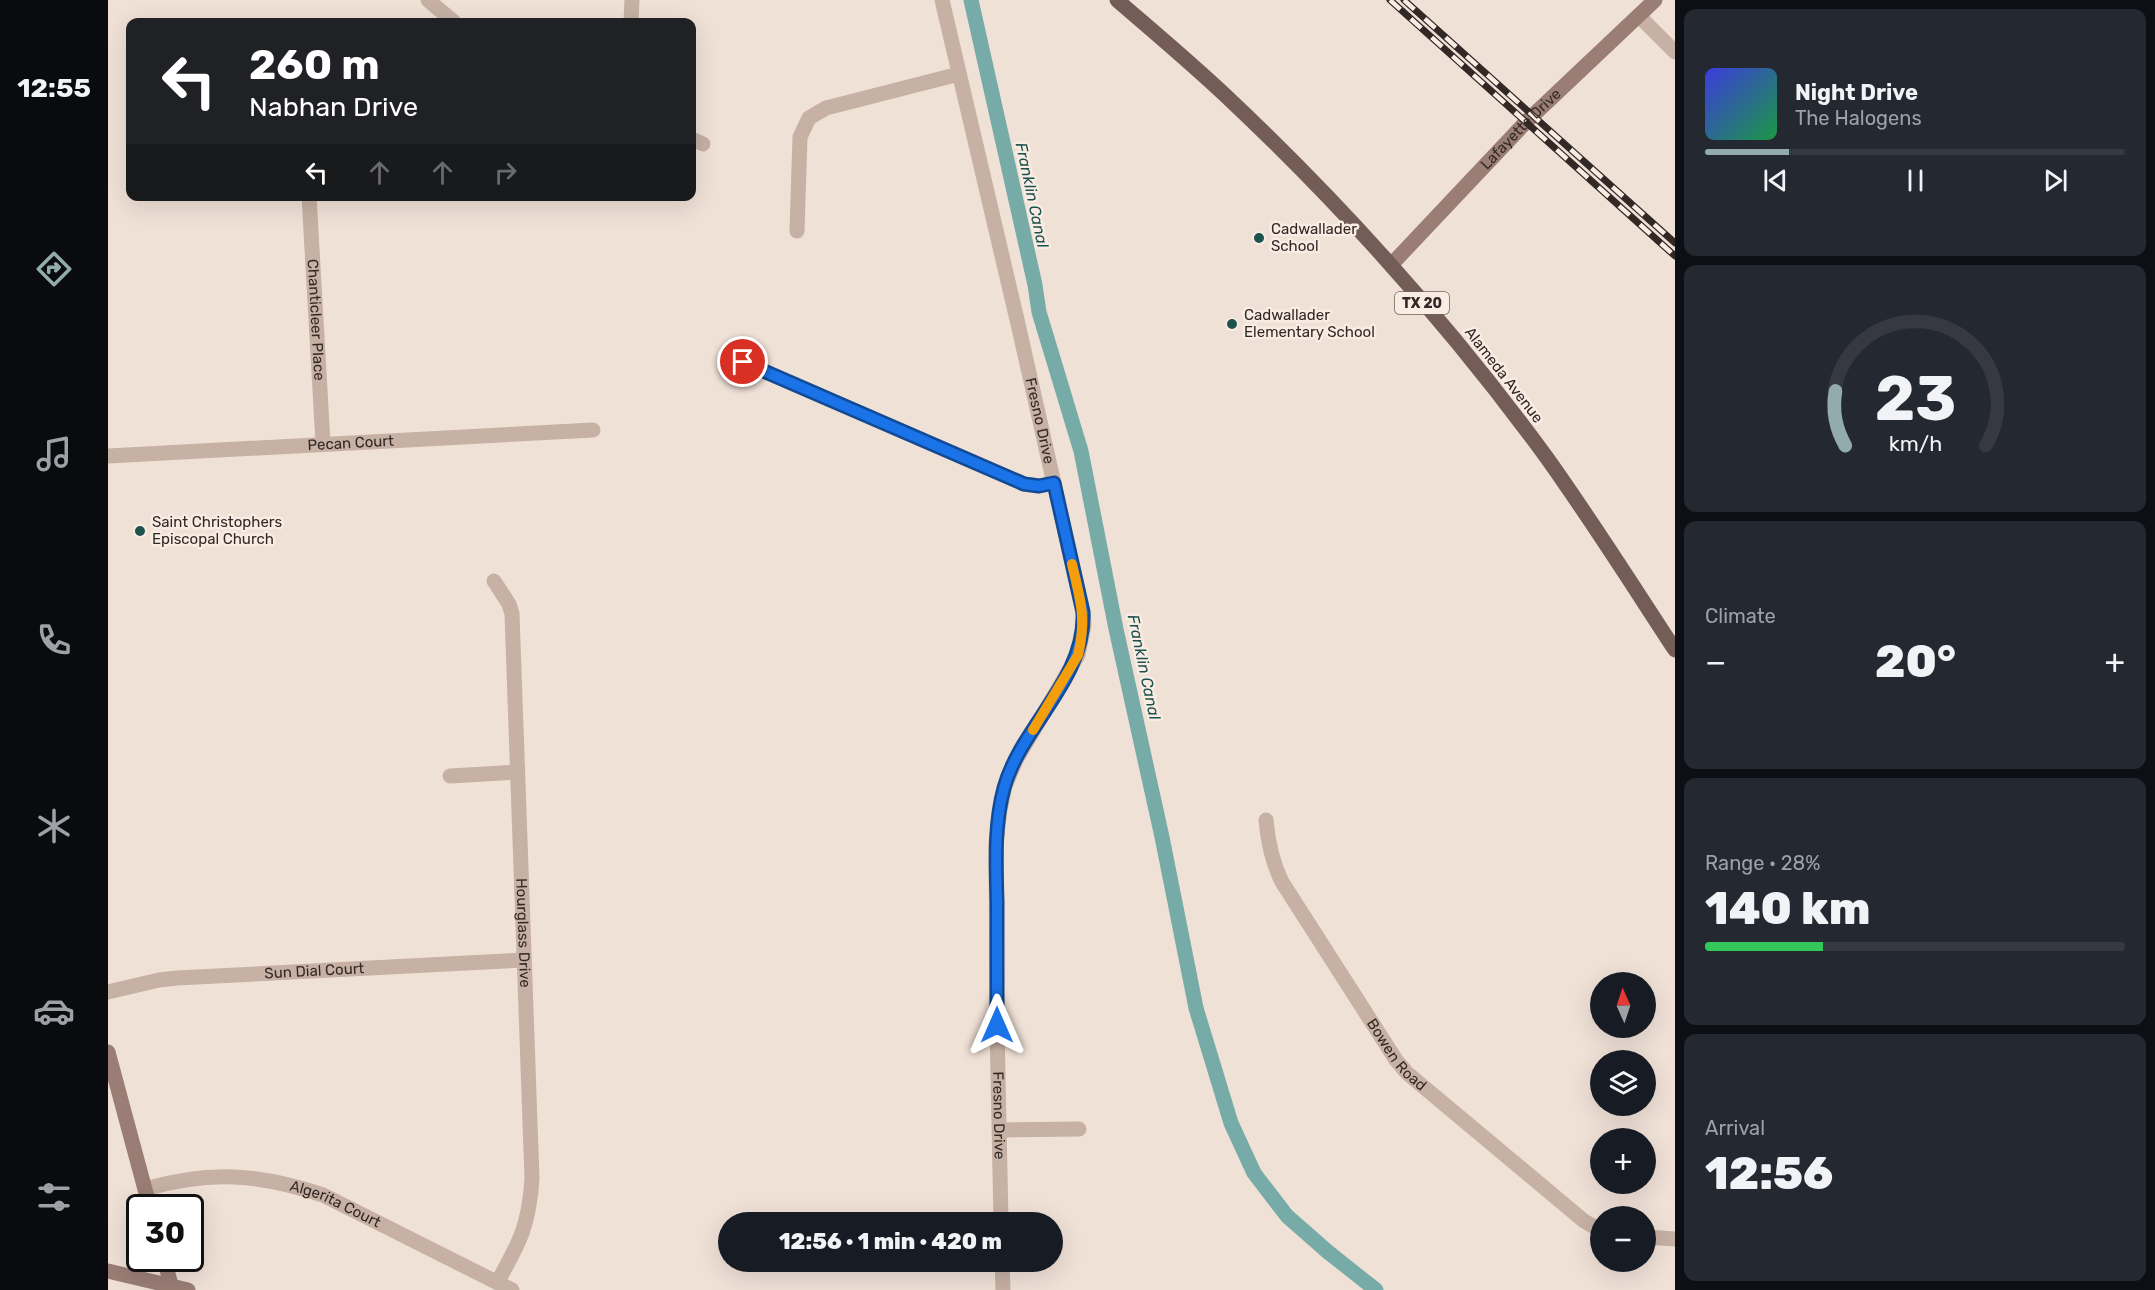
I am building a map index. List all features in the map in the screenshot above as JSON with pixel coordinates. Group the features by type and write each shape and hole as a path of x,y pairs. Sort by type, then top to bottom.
{"main road":[{"name":"Alameda Avenue","path":"1117,0 1227,96 1391,265 1467,356 1546,458 1675,650"}],"street":[{"path":"428,0 449,18"},
{"path":"631,18 632,0"},
{"name":"Fresno Drive","path":"942,0 1018,324 1083,612 1084,625 1078,655 1016,760 1005,786 1000,810 996,853 1001,1212"},
{"name":"Lafayette Drive","path":"1391,265 1526,122 1655,0"},
{"path":"1639,16 1675,52"},
{"path":"796,231 800,137 809,118 826,108 959,74"},
{"name":"Chanticleer Place","path":"309,201 323,443"},
{"path":"743,362 1024,484 1039,486 1054,483"},
{"name":"Pecan Court","path":"108,456 593,430"},
{"name":"Hourglass Drive","path":"494,581 509,604 512,614 532,1179 530,1204 519,1243 498,1281"},
{"path":"450,776 518,772"},
{"name":"Bowen Road","path":"1266,820 1268,844 1282,882 1396,1060 1407,1073 1590,1224"},
{"name":"Sun Dial Court","path":"108,992 177,978 524,960"},
{"path":"108,1052 146,1194"},
{"path":"1000,1130 1079,1129"},
{"name":"Algerita Court","path":"145,1189 201,1177 227,1176 268,1179 294,1185 323,1195 512,1290"},
{"path":"1656,1238 1675,1239"},
{"path":"108,1271 171,1288 188,1290"},
{"path":"167,1272 171,1288"},
{"path":"1002,1272 1003,1290"}],"waterway":[{"name":"Franklin Canal","path":"971,0 1035,285 1039,312 1081,451 1196,1008 1231,1123 1254,1173 1287,1216 1376,1290"}],"railway":[{"path":"1390,0 1675,256"},
{"path":"1404,0 1675,243"}],"slow traffic":[{"path":"1033,730 1078,655 1084,625 1072,564"}],"place":[{"name":"Cadwallader School","path":"1259,238"},
{"name":"Cadwallader Elementary School","path":"1232,324"},
{"name":"Saint Christophers Episcopal Church","path":"140,531"}],"route":[{"path":"743,362 1024,484 1039,486 1054,483 1084,625 1078,655 1016,760 1002,798 996,842 997,1025"}]}
